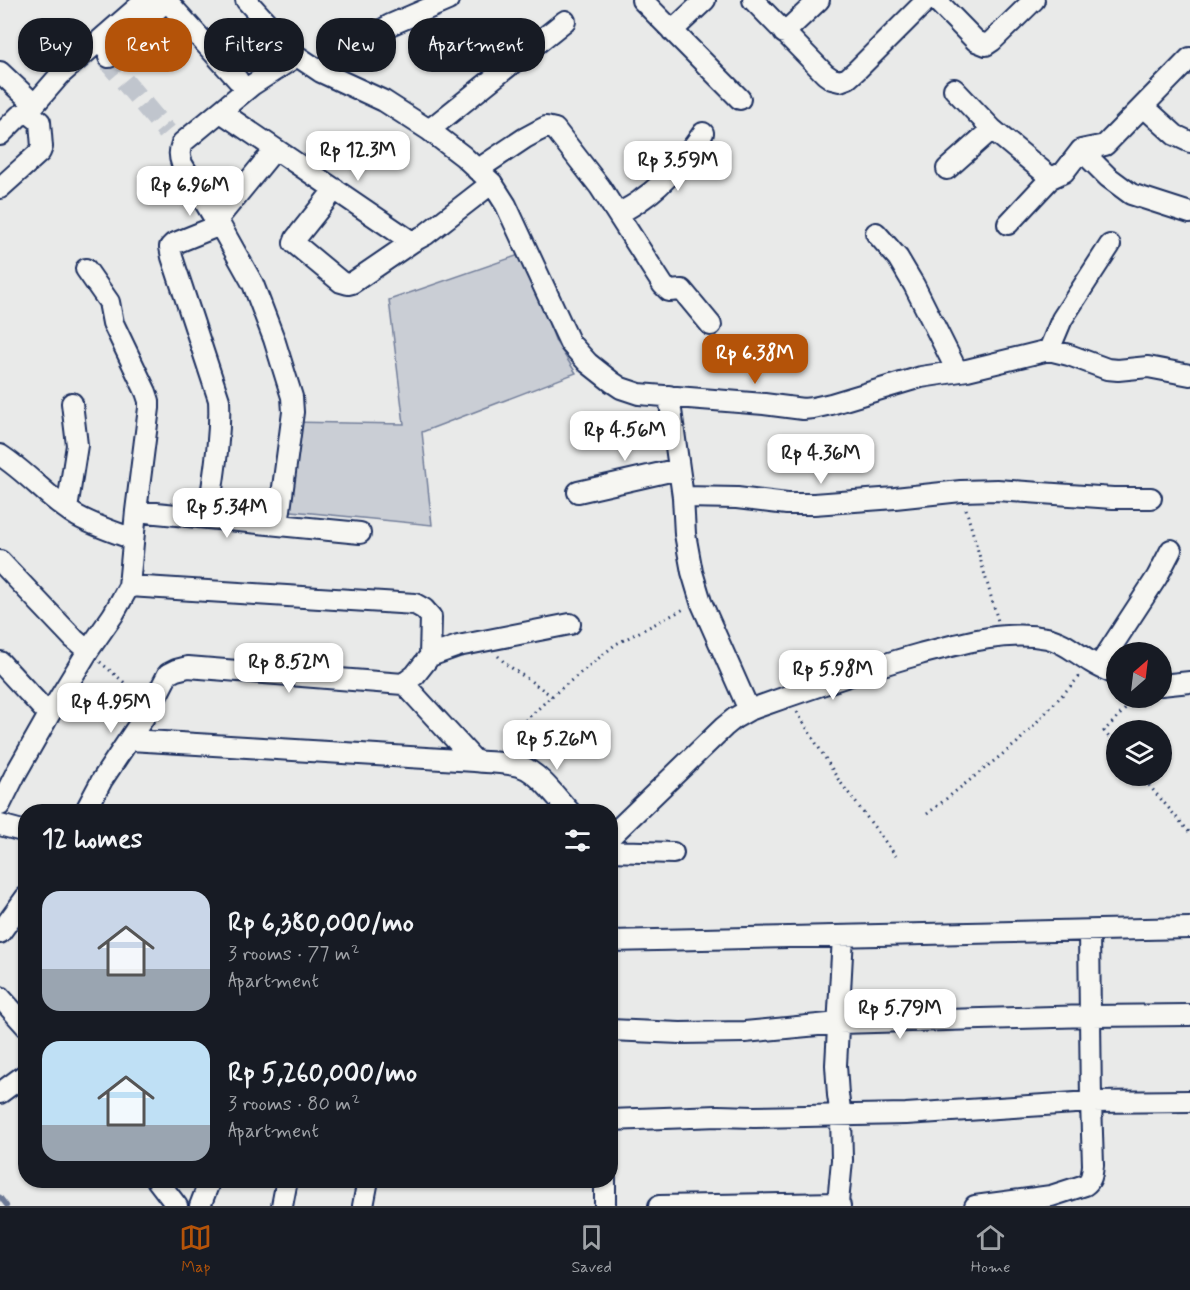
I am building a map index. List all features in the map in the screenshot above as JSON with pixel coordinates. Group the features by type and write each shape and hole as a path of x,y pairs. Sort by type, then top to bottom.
{"street":[{"path":"0,135 19,116 31,108 60,75 146,0"},
{"path":"246,0 262,18"},
{"path":"396,22 448,0"},
{"path":"642,0 740,99"},
{"path":"672,31 705,0"},
{"path":"753,0 825,75 836,80 845,80 857,70 927,0"},
{"path":"784,33 819,0"},
{"path":"936,0 976,41 986,45 1034,0"},
{"path":"148,18 168,1 238,80"},
{"path":"429,130 565,21"},
{"path":"1008,224 1052,178 1064,172 1081,150 1106,145 1190,58"},
{"path":"0,72 40,122 42,147 40,152 0,188"},
{"path":"272,72 252,85 182,144 179,157 216,221 276,149"},
{"path":"321,72 384,101 429,130 485,176 506,206 570,343 588,363 621,388 639,394 803,409 831,404 921,377 1049,350 1107,369 1148,367 1190,375"},
{"path":"954,89 992,129 1052,178"},
{"path":"1143,106 1175,135 1190,142"},
{"path":"221,112 412,242"},
{"path":"336,189 294,243 341,282 348,284 425,235 525,138 546,127 552,128 600,187 667,290 671,292 682,290 711,324"},
{"path":"947,170 992,129"},
{"path":"167,132 180,150"},
{"path":"618,214 643,199 654,189 683,160 703,133"},
{"path":"1081,150 1108,177 1131,194 1190,213"},
{"path":"208,518 219,434 219,400 170,247 220,225 253,284 274,339 292,397 293,412 278,525"},
{"path":"876,233 898,258 914,285 957,371"},
{"path":"1049,350 1062,319 1110,245"},
{"path":"0,806 49,715 129,586 149,401 113,322 109,302 86,269"},
{"path":"669,396 683,497 685,534 692,572 701,602 749,710"},
{"path":"67,509 77,445 72,403"},
{"path":"0,455 16,465 67,509 98,526 134,539"},
{"path":"578,492 679,469"},
{"path":"683,497 727,497 787,504 814,504 997,490 1113,498 1151,498"},
{"path":"136,511 360,533"},
{"path":"618,829 735,718 749,710 877,666 965,642 1027,636 1049,639 1064,645 1102,668 1171,550"},
{"path":"0,561 88,651"},
{"path":"129,586 415,604 431,617 430,656"},
{"path":"403,684 415,675 430,656 458,646 570,624"},
{"path":"0,662 49,715"},
{"path":"89,804 102,780 152,705 168,674 188,667 403,684 475,761"},
{"path":"1172,684 1190,682"},
{"path":"130,740 475,761 519,766 535,775 562,804"},
{"path":"0,825 18,830"},
{"path":"618,851 673,853"},
{"path":"0,933 17,905"},
{"path":"618,941 1190,928"},
{"path":"975,1206 1051,1196 1085,1185 1092,1175 1089,931"},
{"path":"660,1206 839,1204 842,1160 836,1065 843,936"},
{"path":"0,997 18,1017"},
{"path":"618,1030 680,1033 745,1032 839,1023 1190,1015"},
{"path":"0,1093 18,1080"},
{"path":"618,1120 906,1114 1091,1102 1190,1101"},
{"path":"163,1188 177,1206"},
{"path":"200,1206 207,1188"},
{"path":"282,1206 285,1188"},
{"path":"363,1206 366,1188"},
{"path":"605,1188 605,1206"}],"path":[{"path":"961,491 1002,637"},
{"path":"519,766 504,744 506,738 552,696 616,644 701,602"},
{"path":"88,651 152,705"},
{"path":"493,651 506,664 552,696"},
{"path":"927,814 1018,742 1102,668"},
{"path":"787,697 838,779 896,856"},
{"path":"1115,720 1126,708"},
{"path":"1150,786 1190,833"}],"shaded area":[{"path":"522,254 556,342 576,373 422,432 432,525 282,510 289,422 404,424 389,300"}],"waterway":[{"path":"0,1197 7,1206"}],"tunnel":[{"path":"117,72 167,132"}]}
